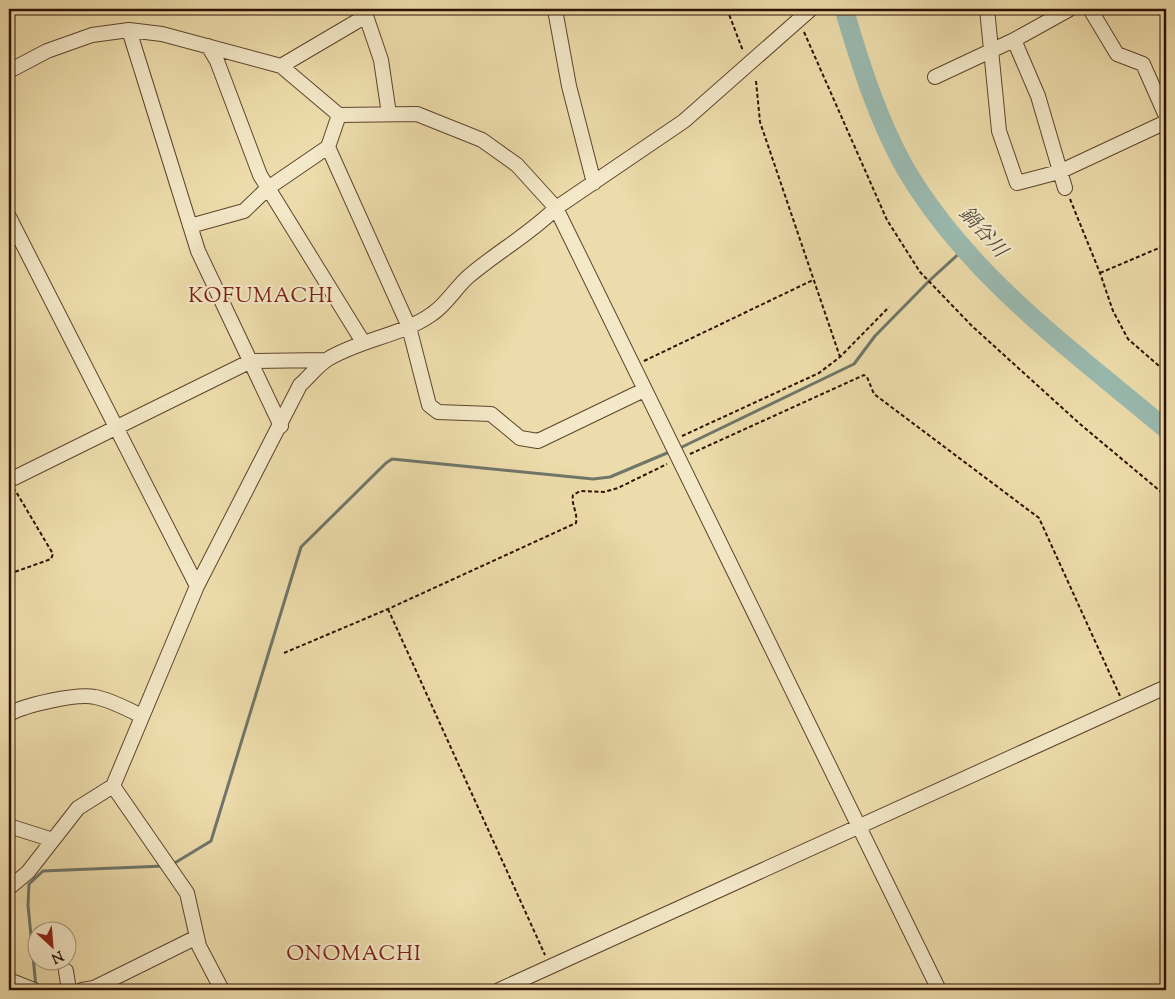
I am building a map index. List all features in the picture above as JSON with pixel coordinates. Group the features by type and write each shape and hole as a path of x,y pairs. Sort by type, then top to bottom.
{"street":[{"path":"9,888 28,872 78,808 113,786 130,749 196,586 281,426 300,385 326,360 362,342 409,327 434,314 467,277 543,221 556,208 684,121 811,9"},
{"path":"987,9 999,131 1017,183 1059,172 1166,122"},
{"path":"935,77 1014,40 1070,9"},
{"path":"1090,9 1117,54 1143,64 1166,116"},
{"path":"556,15 569,86 594,183"},
{"path":"281,66 366,16 380,60 389,114"},
{"path":"129,30 190,226 213,285 281,426"},
{"path":"9,70 47,51 92,35 129,30 162,34 281,66 339,115 416,114 482,140 517,165 556,208 632,367 938,990"},
{"path":"1014,40 1038,96 1065,188"},
{"path":"208,46 217,61 260,175 362,342"},
{"path":"190,226 244,211 268,188 328,147 339,115"},
{"path":"328,147 409,327 429,404 438,412 491,414 520,438 538,441 644,390"},
{"path":"9,217 196,586"},
{"path":"11,483 14,478 251,361 326,360"},
{"path":"499,990 1166,687"},
{"path":"9,714 18,709 46,702 94,696 142,716"},
{"path":"113,786 187,893 202,953 222,990"},
{"path":"9,826 54,840"},
{"path":"82,990 94,988 198,937"},
{"path":"66,972 69,990"},
{"path":"9,980 32,990"}],"path":[{"path":"727,9 744,51"},
{"path":"799,20 887,220 920,272 972,326 1080,424 1166,496"},
{"path":"756,81 760,122 840,358"},
{"path":"1065,188 1100,273 1112,311 1128,339 1166,372"},
{"path":"1100,273 1166,245"},
{"path":"632,367 813,280"},
{"path":"669,441 819,374 840,358 889,307"},
{"path":"284,653 388,609 576,523 577,517 572,499 573,494 580,491 604,492 618,488 864,375 867,377 874,394 1038,518 1125,706"},
{"path":"9,574 51,559 53,554 11,483"},
{"path":"388,609 551,967"}],"waterway":[{"name":"鍋谷川","path":"844,9 863,70 886,130 905,168 930,207 990,277 1024,309 1166,429"},
{"path":"682,447 854,364 875,336 929,281 964,249"},
{"path":"173,864 211,841 301,547 386,463 392,459 593,479 610,477 667,453"},
{"path":"36,987 28,905 29,884 43,871 164,866"}],"district":[{"name":"KOFUMACHI","path":"261,297"},
{"name":"ONOMACHI","path":"354,955"}]}
